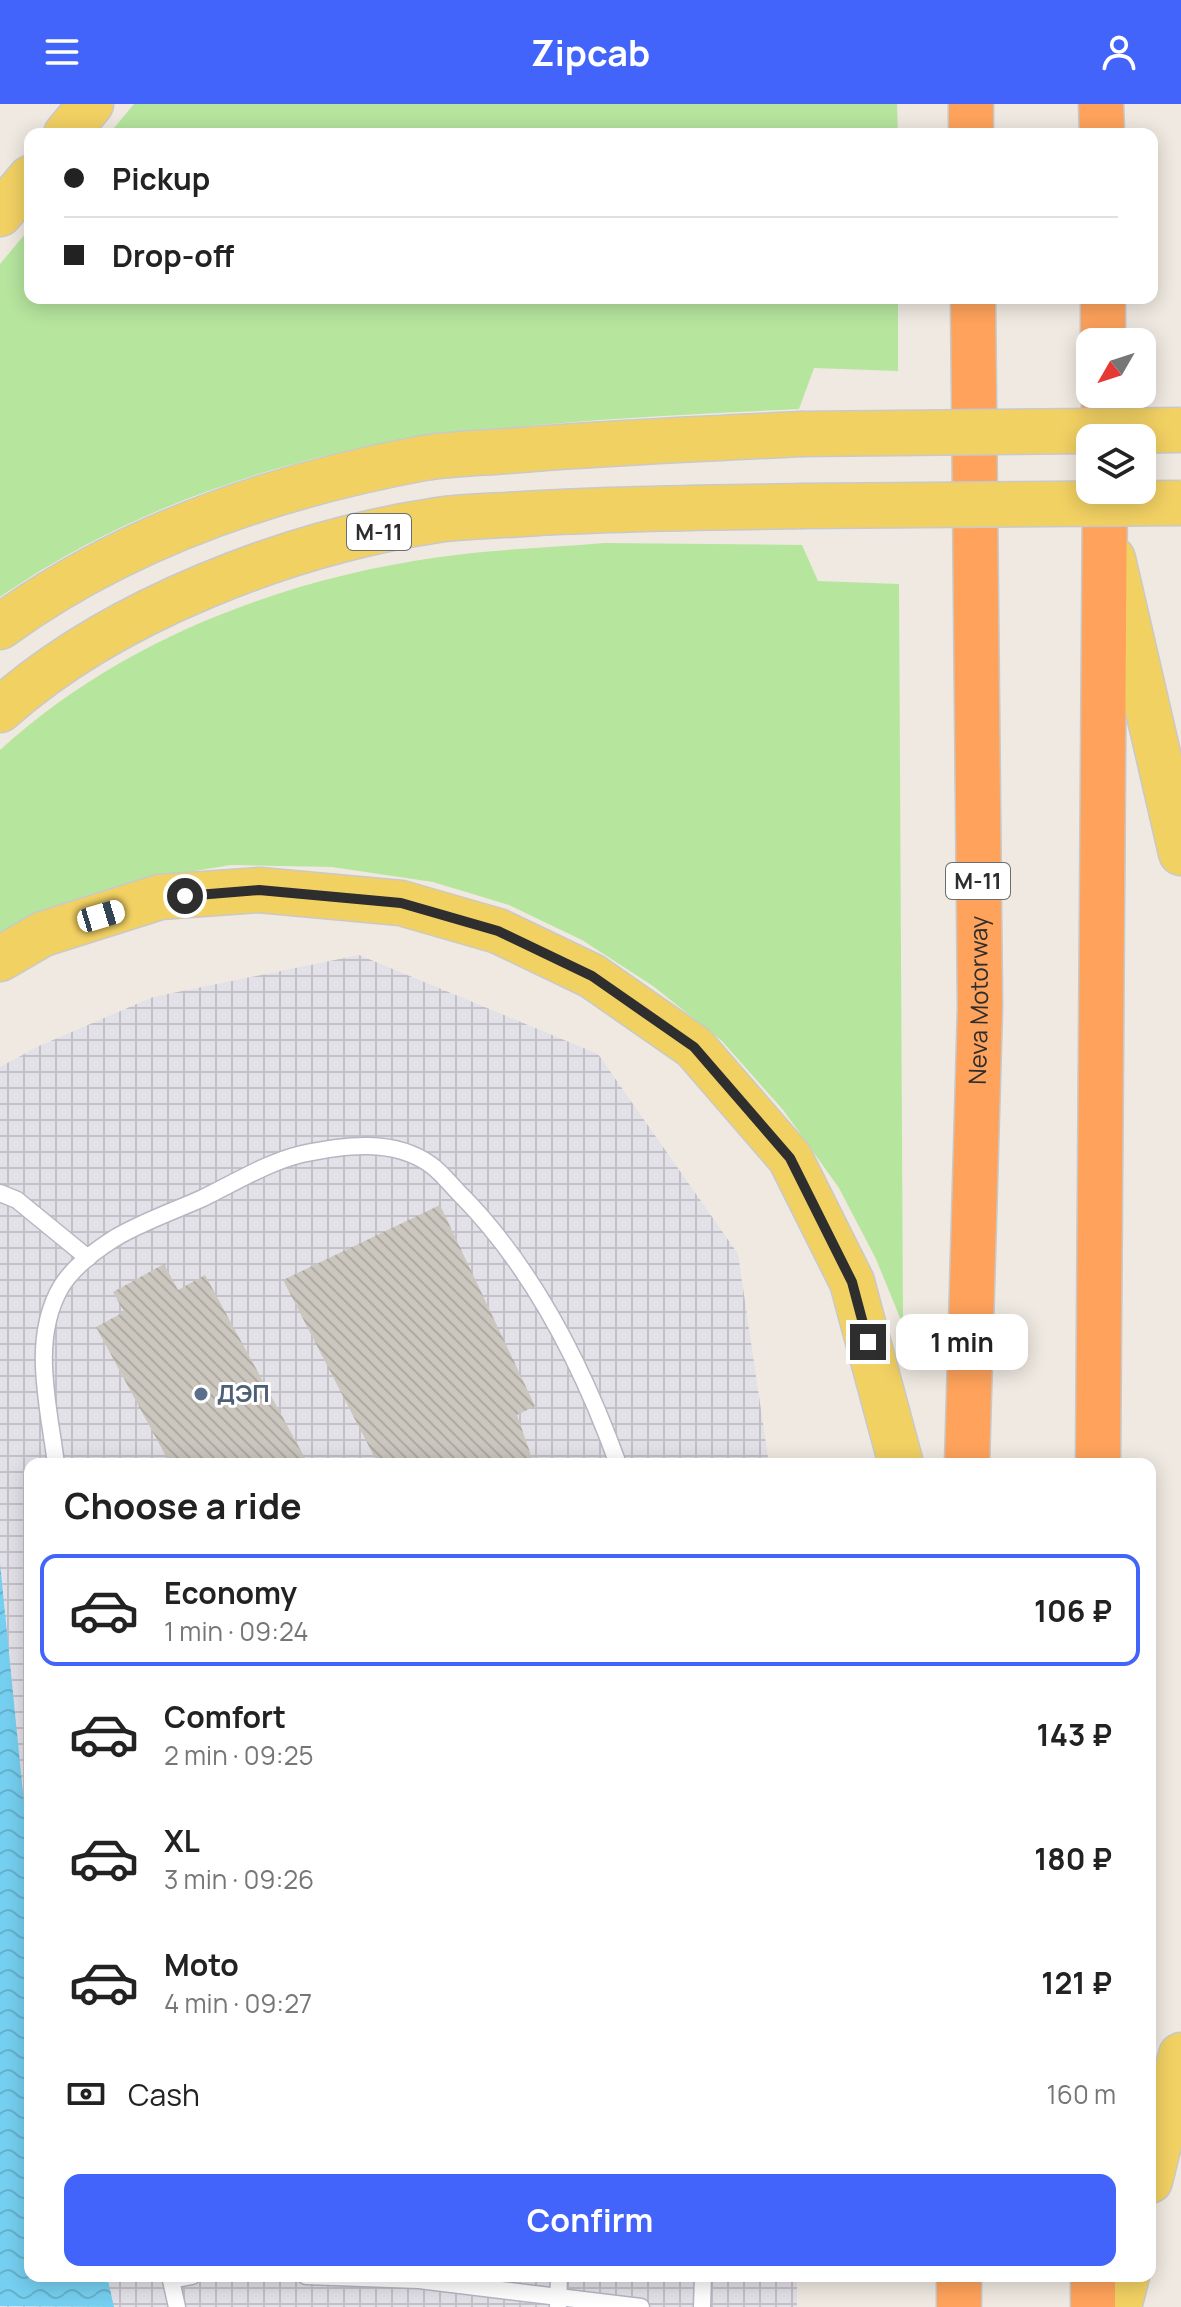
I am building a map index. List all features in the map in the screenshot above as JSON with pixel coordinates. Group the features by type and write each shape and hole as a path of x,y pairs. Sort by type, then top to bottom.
{"highway":[{"path":"971,104 971,128"},
{"path":"1101,104 1102,128"},
{"name":"Neva Motorway","path":"967,1458 980,1008 973,304"},
{"path":"1103,304 1103,328"},
{"path":"1098,1458 1105,509"},
{"path":"959,2282 959,2307"},
{"path":"1093,2282 1093,2307"}],"main road":[{"path":"71,128 91,104"},
{"path":"0,214 24,185"},
{"path":"0,627 36,601 130,548 226,509 331,479 427,458 583,445 800,434 1181,430"},
{"name":"М-11","path":"0,710 76,654 158,608 241,571 341,539 440,520 585,510 1181,503"},
{"path":"1105,509 1181,853"},
{"path":"0,959 43,934 160,897 259,890 401,903 498,931 592,976 694,1047 790,1158 852,1282 899,1458"},
{"path":"1156,2157 1181,2055"},
{"path":"1119,2307 1125,2282"}],"lane":[{"path":"55,1458 44,1365 44,1335 63,1284 88,1258 116,1237 299,1155 359,1146 396,1148 430,1165 491,1225 544,1301 604,1426 616,1458"},
{"path":"0,1193 17,1200 88,1258"},
{"path":"172,2282 177,2307"},
{"path":"443,2282 558,2301 641,2307"},
{"path":"702,2307 703,2282"}],"shaded area":[{"path":"359,955 598,1054 738,1254 768,1458 24,1458 24,2282 797,2282 797,2307 0,2307 0,1067 39,1046 153,997"}],"green space":[{"path":"134,104 897,104 898,128 114,128"},
{"path":"24,235 24,304 898,304 898,371 814,368 799,409 455,432 311,459 202,493 149,514 48,566 0,597 0,264"},
{"path":"604,543 802,545 818,581 899,584 903,1325 876,1259 839,1188 784,1111 722,1041 653,986 582,940 509,905 433,882 332,867 231,865 146,879 0,935 0,750 47,711 97,677 205,621 321,581 440,557"}],"water":[{"path":"0,1563 24,1803 24,2282 108,2282 114,2307 0,2306"}],"building":[{"path":"440,1205 535,1406 517,1415 532,1458 375,1458 283,1280"},
{"name":"ДЭП","path":"164,1264 178,1290 205,1275 305,1458 167,1458 96,1327 124,1312 113,1292"}],"place":[{"name":"ДЭП","path":"201,1394"}],"route":[{"path":"185,896 259,890 401,903 498,931 592,976 694,1047 790,1158 852,1282 868,1342"}]}
